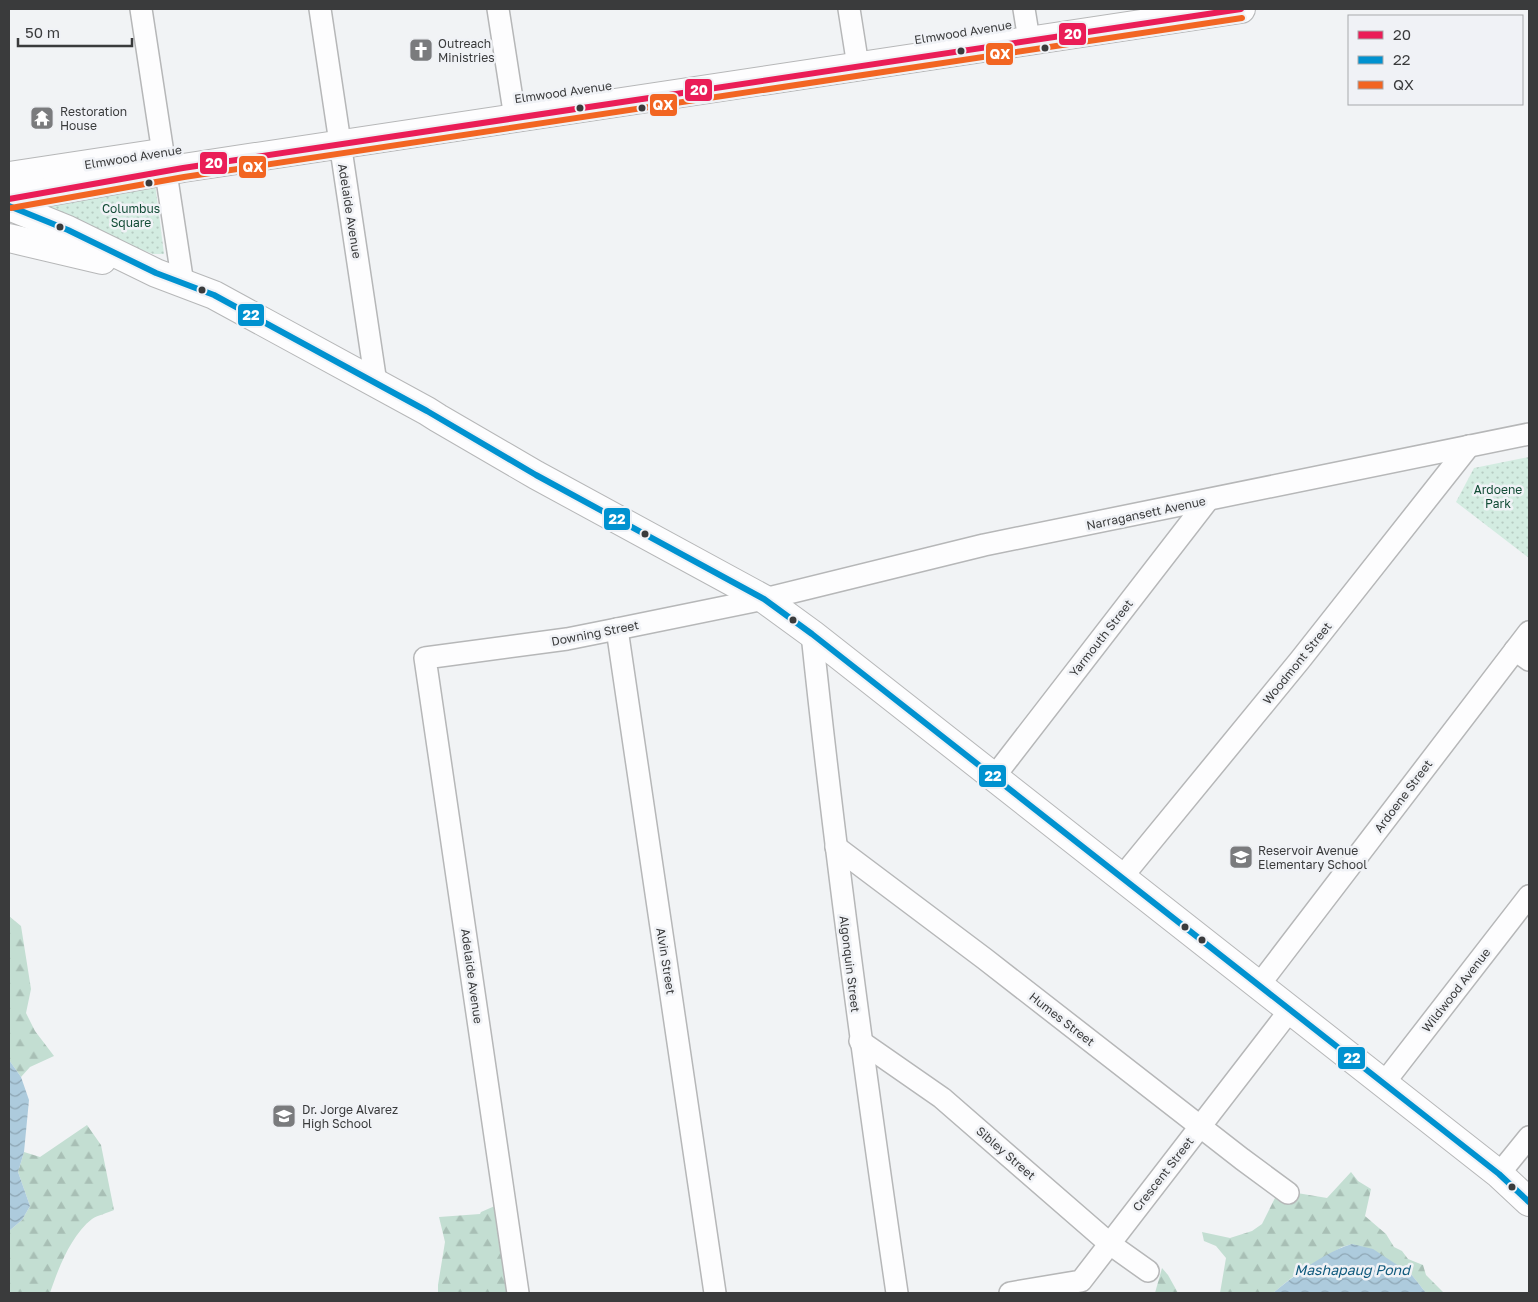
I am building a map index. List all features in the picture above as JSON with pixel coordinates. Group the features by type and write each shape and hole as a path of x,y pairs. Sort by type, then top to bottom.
{"main road":[{"name":"Elmwood Avenue","path":"9,176 164,161 513,109 856,57 1026,24 1117,9"},
{"name":"Elmwood Avenue","path":"1026,24 1241,9"},
{"name":"Elmwood Avenue","path":"9,199 164,161"},
{"path":"9,206 68,230 156,273 214,295 427,411 536,475 764,599 812,634 1384,1083 1499,1174 1529,1202"},
{"path":"9,238 156,273"}],"street":[{"path":"141,9 183,284"},
{"name":"Adelaide Avenue","path":"320,9 376,383"},
{"path":"498,9 513,109"},
{"path":"849,9 856,57"},
{"name":"Narragansett Avenue","path":"764,599 984,546 1529,434"},
{"name":"Woodmont Street","path":"1122,877 1300,660 1469,446"},
{"name":"Yarmouth Street","path":"994,777 1208,500"},
{"name":"Downing Street","path":"425,658 567,639 764,599"},
{"name":"Alvin Street","path":"617,629 715,1293"},
{"name":"Ardoene Street","path":"1259,985 1522,655 1529,632"},
{"name":"Algonquin Street","path":"812,634 860,1040 897,1293"},
{"name":"Adelaide Avenue","path":"425,658 518,1293"},
{"name":"Humes Street","path":"836,847 985,959 1200,1127 1288,1193"},
{"name":"Wildwood Avenue","path":"1384,1083 1529,896"},
{"name":"Crescent Street","path":"1010,1293 1081,1281 1290,1010"},
{"name":"Sibley Street","path":"860,1040 942,1098 1110,1244 1148,1270"},
{"path":"1499,1174 1529,1137"}],"green space":[{"name":"Columbus Square","path":"155,183 164,254 153,254 45,214 44,202"},
{"name":"Ardoene Park","path":"1529,457 1529,558 1456,502 1474,468"},
{"path":"9,916 21,926 31,989 26,1013 35,1031 54,1056 30,1067 21,1077 9,1060"},
{"path":"87,1125 101,1145 114,1210 97,1216 84,1226 61,1263 50,1293 9,1293 9,1231 22,1220 30,1206 18,1172 24,1152 40,1157"},
{"path":"1351,1172 1358,1181 1371,1189 1365,1216 1386,1234 1394,1247 1402,1251 1408,1259 1423,1265 1426,1275 1444,1293 1426,1293 1411,1274 1352,1244 1342,1247 1295,1275 1273,1293 1220,1293 1226,1258 1216,1246 1204,1241 1202,1232 1230,1238 1252,1231 1262,1224 1279,1190 1327,1198"},
{"path":"504,1202 516,1293 438,1293 445,1242 439,1217 480,1214"},
{"path":"1162,1268 1168,1275 1178,1293 1155,1293"}],"water":[{"path":"9,1060 21,1077 29,1100 24,1152 18,1172 30,1206 22,1220 9,1231"},
{"name":"Mashapaug Pond","path":"1352,1244 1373,1249 1411,1274 1426,1293 1273,1293 1320,1258"}],"transit line":[{"name":"20","path":"9,199 183,168 1241,9"},
{"name":"QX","path":"11,208 184,177 1242,18"},
{"name":"22","path":"9,206 68,230 156,273 214,295 427,411 536,475 764,599 812,634 1499,1174 1529,1202"}],"place":[{"name":"Outreach Ministries","path":"421,50"},
{"name":"Restoration House","path":"42,118"},
{"name":"Reservoir Avenue Elementary School","path":"1241,857"},
{"name":"Dr. Jorge Alvarez High School","path":"284,1116"}]}
